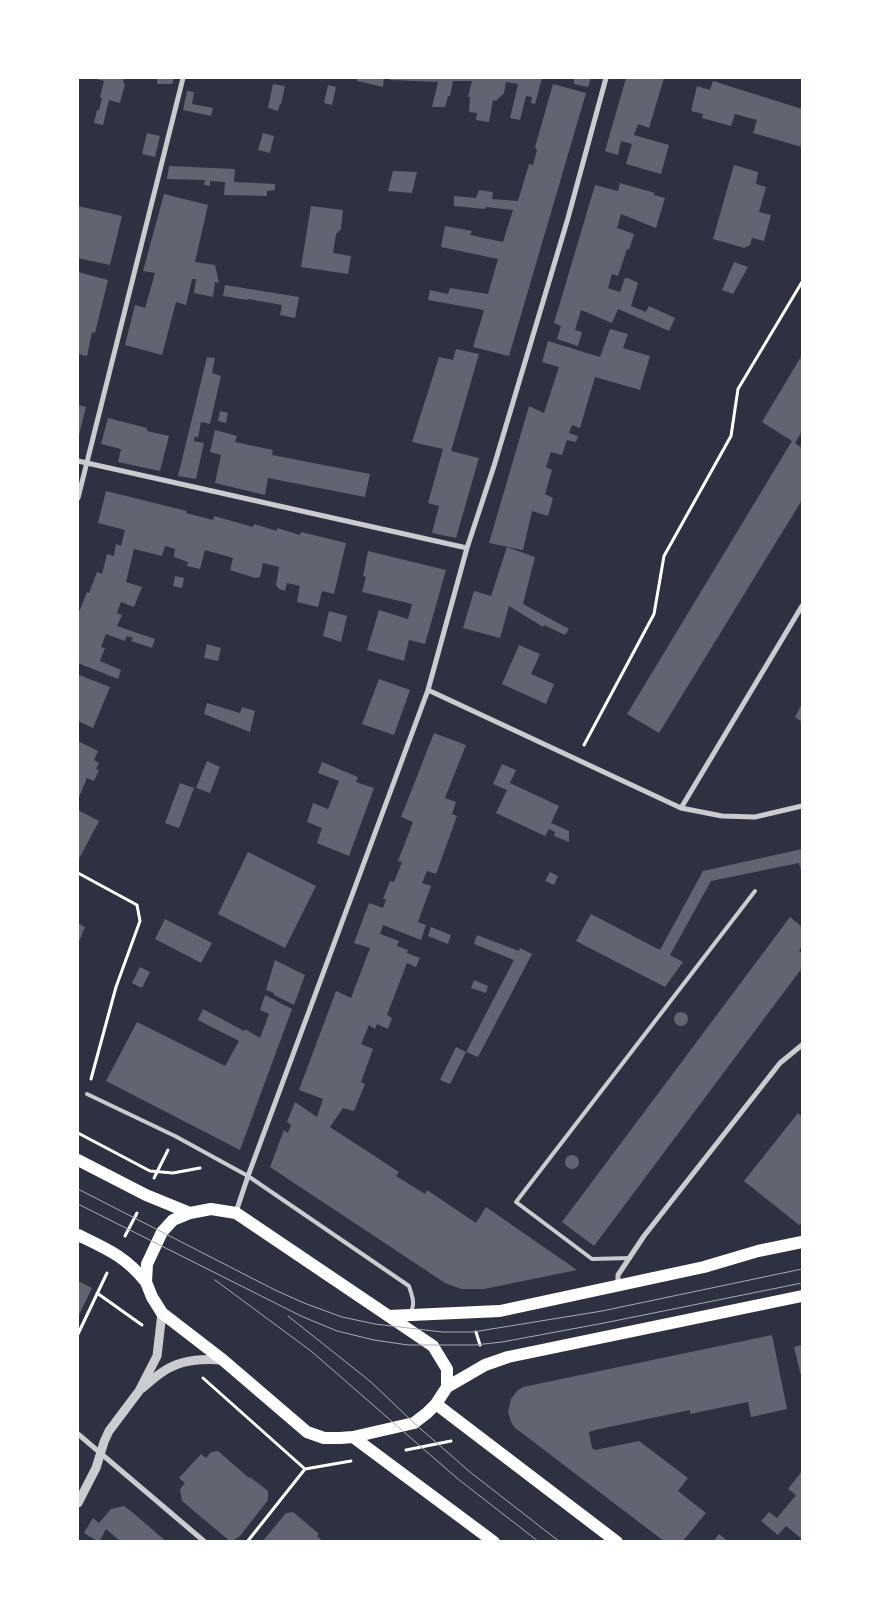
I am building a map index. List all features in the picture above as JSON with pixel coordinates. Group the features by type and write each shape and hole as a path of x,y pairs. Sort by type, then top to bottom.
{"main road":[{"path":"78,1160 146,1195 190,1213"},
{"path":"146,1282 147,1264 162,1232 173,1220 190,1213 212,1210 236,1213 433,1346 447,1369 447,1387"},
{"path":"78,1236 116,1254 136,1269 146,1282 152,1297 162,1313 223,1360 307,1432 324,1438 354,1437 414,1423 428,1413 447,1387 485,1366 508,1357 802,1296"},
{"path":"389,1316 500,1311 704,1267 758,1251 802,1242"},
{"path":"436,1404 617,1542"},
{"path":"354,1437 494,1542"}],"street":[{"path":"78,498 183,78"},
{"path":"236,1213 428,690 468,548 530,346 606,78"},
{"path":"78,461 468,548"},
{"path":"681,808 802,606"},
{"path":"428,690 681,808 722,816 756,817 802,806"},
{"path":"618,1286 618,1275 644,1236 780,1063 802,1045"},
{"path":"78,1503 96,1468 109,1430 139,1391 156,1356 162,1313"},
{"path":"139,1391 168,1368 203,1359 223,1360"},
{"path":"78,1434 206,1542"}],"lane":[{"path":"630,1258 592,1259 516,1202 755,891"},
{"path":"87,1094 175,1136 248,1176 409,1286 414,1300 414,1308 409,1315"}],"path":[{"path":"576,760 654,614 664,556 731,436 738,389 802,282"},
{"path":"78,874 137,905 140,920 116,987 87,1094"},
{"path":"78,1133 150,1171 173,1173 214,1166 217,1159"},
{"path":"472,1312 485,1366"},
{"path":"246,1542 305,1469"}],"building":[{"path":"92,78 124,78 123,82 125,84 120,103 109,100 103,125 94,123 102,98 100,97 104,81"},
{"path":"157,78 174,78 172,84 157,84"},
{"path":"357,78 384,78 383,87 357,81"},
{"path":"390,78 542,78 535,104 531,103 532,97 526,96 520,120 510,118 518,84 506,82 504,93 496,101 493,100 489,122 476,120 477,113 469,112 470,97 468,97 472,81 453,81 450,96 448,96 445,107 432,107 438,82 390,80"},
{"path":"574,78 591,78 588,87 574,84"},
{"path":"626,78 664,78 649,128 638,124 634,135 669,145 661,174 626,164 632,144 621,141 618,155 605,151"},
{"path":"713,81 802,109 802,147 753,133 757,120 735,114 731,126 702,118 703,114 691,111 697,86 710,90"},
{"path":"273,84 285,86 278,111 268,108"},
{"path":"553,84 586,93 509,356 473,347 484,310 428,300 430,290 448,294 450,288 488,294 498,259 441,247 445,226 472,231 470,235 503,242 513,210 454,206 454,196 476,198 479,190 493,192 492,199 518,201 529,164 533,165 537,150 535,147"},
{"path":"328,85 336,87 332,105 324,103"},
{"path":"187,91 194,92 192,104 213,108 211,116 183,110"},
{"path":"147,133 160,136 155,157 142,154"},
{"path":"263,133 274,136 270,153 258,150"},
{"path":"734,165 758,172 756,184 766,187 759,212 771,215 764,241 752,238 750,245 744,248 713,239"},
{"path":"169,166 235,169 234,182 275,184 275,190 267,191 267,196 224,195 225,182 210,181 210,186 204,185 205,180 167,179"},
{"path":"393,171 417,172 412,193 388,191"},
{"path":"620,183 655,193 654,195 665,198 656,228 621,214 617,228 634,234 618,276 612,274 608,288 620,292 625,278 630,279 638,283 631,306 646,312 649,306 675,318 669,331 618,309 612,323 581,310 575,330 582,332 578,346 557,339 561,326 554,323 595,185 618,191"},
{"path":"164,194 208,205 195,262 215,265 219,283 215,282 213,297 194,293 196,279 192,279 186,305 176,302 162,355 125,345 135,305 145,308 155,273 143,271"},
{"path":"78,206 122,216 110,265 78,258"},
{"path":"311,206 343,210 341,229 336,234 333,253 351,256 348,274 301,267"},
{"path":"734,262 748,267 733,294 722,290"},
{"path":"78,272 108,280 95,333 92,332 87,356 78,354"},
{"path":"225,285 299,297 295,318 280,315 282,305 223,296"},
{"path":"610,329 628,334 623,348 650,356 640,390 595,377 580,428 572,425 569,433 578,436 576,442 567,440 562,455 551,452 546,467 552,470 545,494 553,498 548,516 532,511 523,550 489,543 529,406 544,413 559,367 542,362 548,341 600,357"},
{"path":"456,349 479,354 451,451 479,458 456,538 432,533 439,506 428,503 443,449 412,442 439,357 453,360"},
{"path":"802,355 802,431 795,443 802,448 802,500 659,733 627,714 792,441 762,422"},
{"path":"207,357 215,358 212,373 221,376 210,424 201,422 198,438 195,436 194,441 204,443 196,479 178,476"},
{"path":"78,405 86,407 78,439"},
{"path":"220,411 228,413 226,423 218,421"},
{"path":"108,418 169,436 160,471 118,462 121,449 101,444"},
{"path":"215,430 237,436 235,442 273,450 272,455 370,474 365,497 268,478 265,495 215,483 221,455 210,452"},
{"path":"106,491 187,511 186,513 213,520 214,516 253,527 254,524 300,535 301,532 346,543 334,594 322,591 318,607 297,602 300,586 287,583 285,591 279,589 276,585 279,567 263,563 260,577 255,578 230,570 233,558 205,550 200,569 187,566 188,562 174,557 175,549 165,546 162,556 134,549 126,582 142,587 134,607 121,602 117,613 122,615 117,626 155,639 152,648 131,641 133,638 127,636 125,641 106,634 101,647 105,648 100,661 121,670 118,679 78,663 79,612 97,572 102,574 107,554 114,556 116,544 121,546 125,530 98,523"},
{"path":"507,547 535,557 523,604 569,629 565,635 544,625 543,627 509,606 500,638 463,628 474,591 491,596"},
{"path":"368,551 446,570 425,644 409,640 404,661 367,650 379,610 408,619 412,604 362,592 366,577 363,576"},
{"path":"175,576 184,578 182,588 173,586"},
{"path":"329,611 347,616 341,642 323,636"},
{"path":"207,644 221,648 218,661 204,658"},
{"path":"519,645 540,654 531,674 554,684 546,704 502,684"},
{"path":"79,675 110,687 93,728 78,721"},
{"path":"379,679 410,690 394,735 362,724"},
{"path":"207,703 240,713 242,707 255,711 250,732 204,714"},
{"path":"802,704 802,722 795,717"},
{"path":"434,733 466,745 445,798 456,802 452,814 457,816 436,874 427,871 422,883 431,886 418,922 426,925 421,940 383,925 380,934 399,941 397,946 408,950 407,953 420,958 416,967 407,963 387,1015 392,1018 388,1029 377,1024 375,1029 369,1025 361,1044 373,1049 361,1082 365,1084 354,1111 343,1108 330,1127 399,1172 396,1176 425,1194 427,1190 476,1223 486,1207 577,1270 484,1289 461,1289 445,1283 270,1167 284,1130 288,1133 291,1125 287,1122 295,1102 317,1117 323,1099 299,1090 336,991 351,998 370,948 354,943 369,903 383,908 386,899 383,899 390,881 394,882 402,862 398,861 413,822 401,817"},
{"path":"78,741 98,751 94,760 99,763 96,769 99,770 94,781 87,778 79,797 78,796"},
{"path":"207,761 220,767 210,793 196,788"},
{"path":"322,762 358,777 356,782 374,788 349,856 317,843 322,828 307,822 313,803 328,809 339,781 318,773"},
{"path":"502,764 516,770 510,783 559,806 551,823 569,831 569,842 554,836 555,832 549,829 545,836 496,813 507,790 493,784"},
{"path":"180,783 194,788 179,828 165,823"},
{"path":"78,810 99,821 79,859 78,858"},
{"path":"802,849 802,874 799,863 711,881 670,955 683,962 665,987 576,941 591,914 660,950 703,871"},
{"path":"248,852 316,886 285,948 218,914"},
{"path":"550,872 558,876 554,885 545,881"},
{"path":"790,917 802,927 802,946 799,951 802,954 802,968 594,1246 562,1222"},
{"path":"165,919 212,943 201,963 155,939"},
{"path":"78,923 85,927 78,944"},
{"path":"431,927 451,935 448,944 428,936"},
{"path":"477,935 519,951 520,948 532,954 478,1057 466,1052 514,960 474,944"},
{"path":"275,960 305,975 294,1005 266,990"},
{"path":"140,967 150,972 142,988 132,983"},
{"path":"474,980 488,986 486,993 471,988"},
{"path":"265,995 292,1009 240,1150 106,1081 137,1022 225,1066 239,1041 198,1020 203,1009 260,1038 269,1014 260,1010"},
{"path":"678,1012 684,1012 688,1019 684,1026 678,1026 674,1022 674,1016"},
{"path":"456,1047 466,1052 450,1084 440,1080"},
{"path":"798,1113 802,1117 802,1224 799,1225 744,1181"},
{"path":"569,1155 575,1155 579,1162 575,1169 569,1169 565,1165 565,1159"},
{"path":"78,1281 92,1288 78,1317"},
{"path":"772,1335 787,1409 751,1417 748,1402 690,1414 690,1410 589,1432 592,1448 595,1450 639,1441 688,1478 678,1491 706,1513 682,1542 665,1542 514,1427 511,1422 508,1412 511,1399 523,1387"},
{"path":"802,1345 802,1380 794,1347"},
{"path":"218,1451 249,1478 268,1491 268,1500 240,1536 231,1542 182,1501 180,1489 185,1483 179,1478 201,1454 206,1458 211,1452"},
{"path":"802,1471 802,1539 786,1526 778,1535 761,1521 769,1512 777,1518 796,1495 788,1489"},
{"path":"124,1506 167,1542 121,1542 106,1529 99,1542 84,1533 93,1518 99,1523 111,1509"},
{"path":"293,1512 319,1534 317,1536 324,1542 262,1542 286,1513"},
{"path":"719,1534 729,1542 713,1542"}],"tram line":[{"path":"78,1189 304,1303 342,1317 375,1324 442,1332 473,1332 602,1311 802,1269"},
{"path":"78,1204 301,1316 337,1331 374,1340 408,1345 475,1345 502,1342 802,1283"},
{"path":"215,1280 311,1351 458,1479 539,1542"},
{"path":"288,1316 371,1382 470,1472 560,1542"}]}
